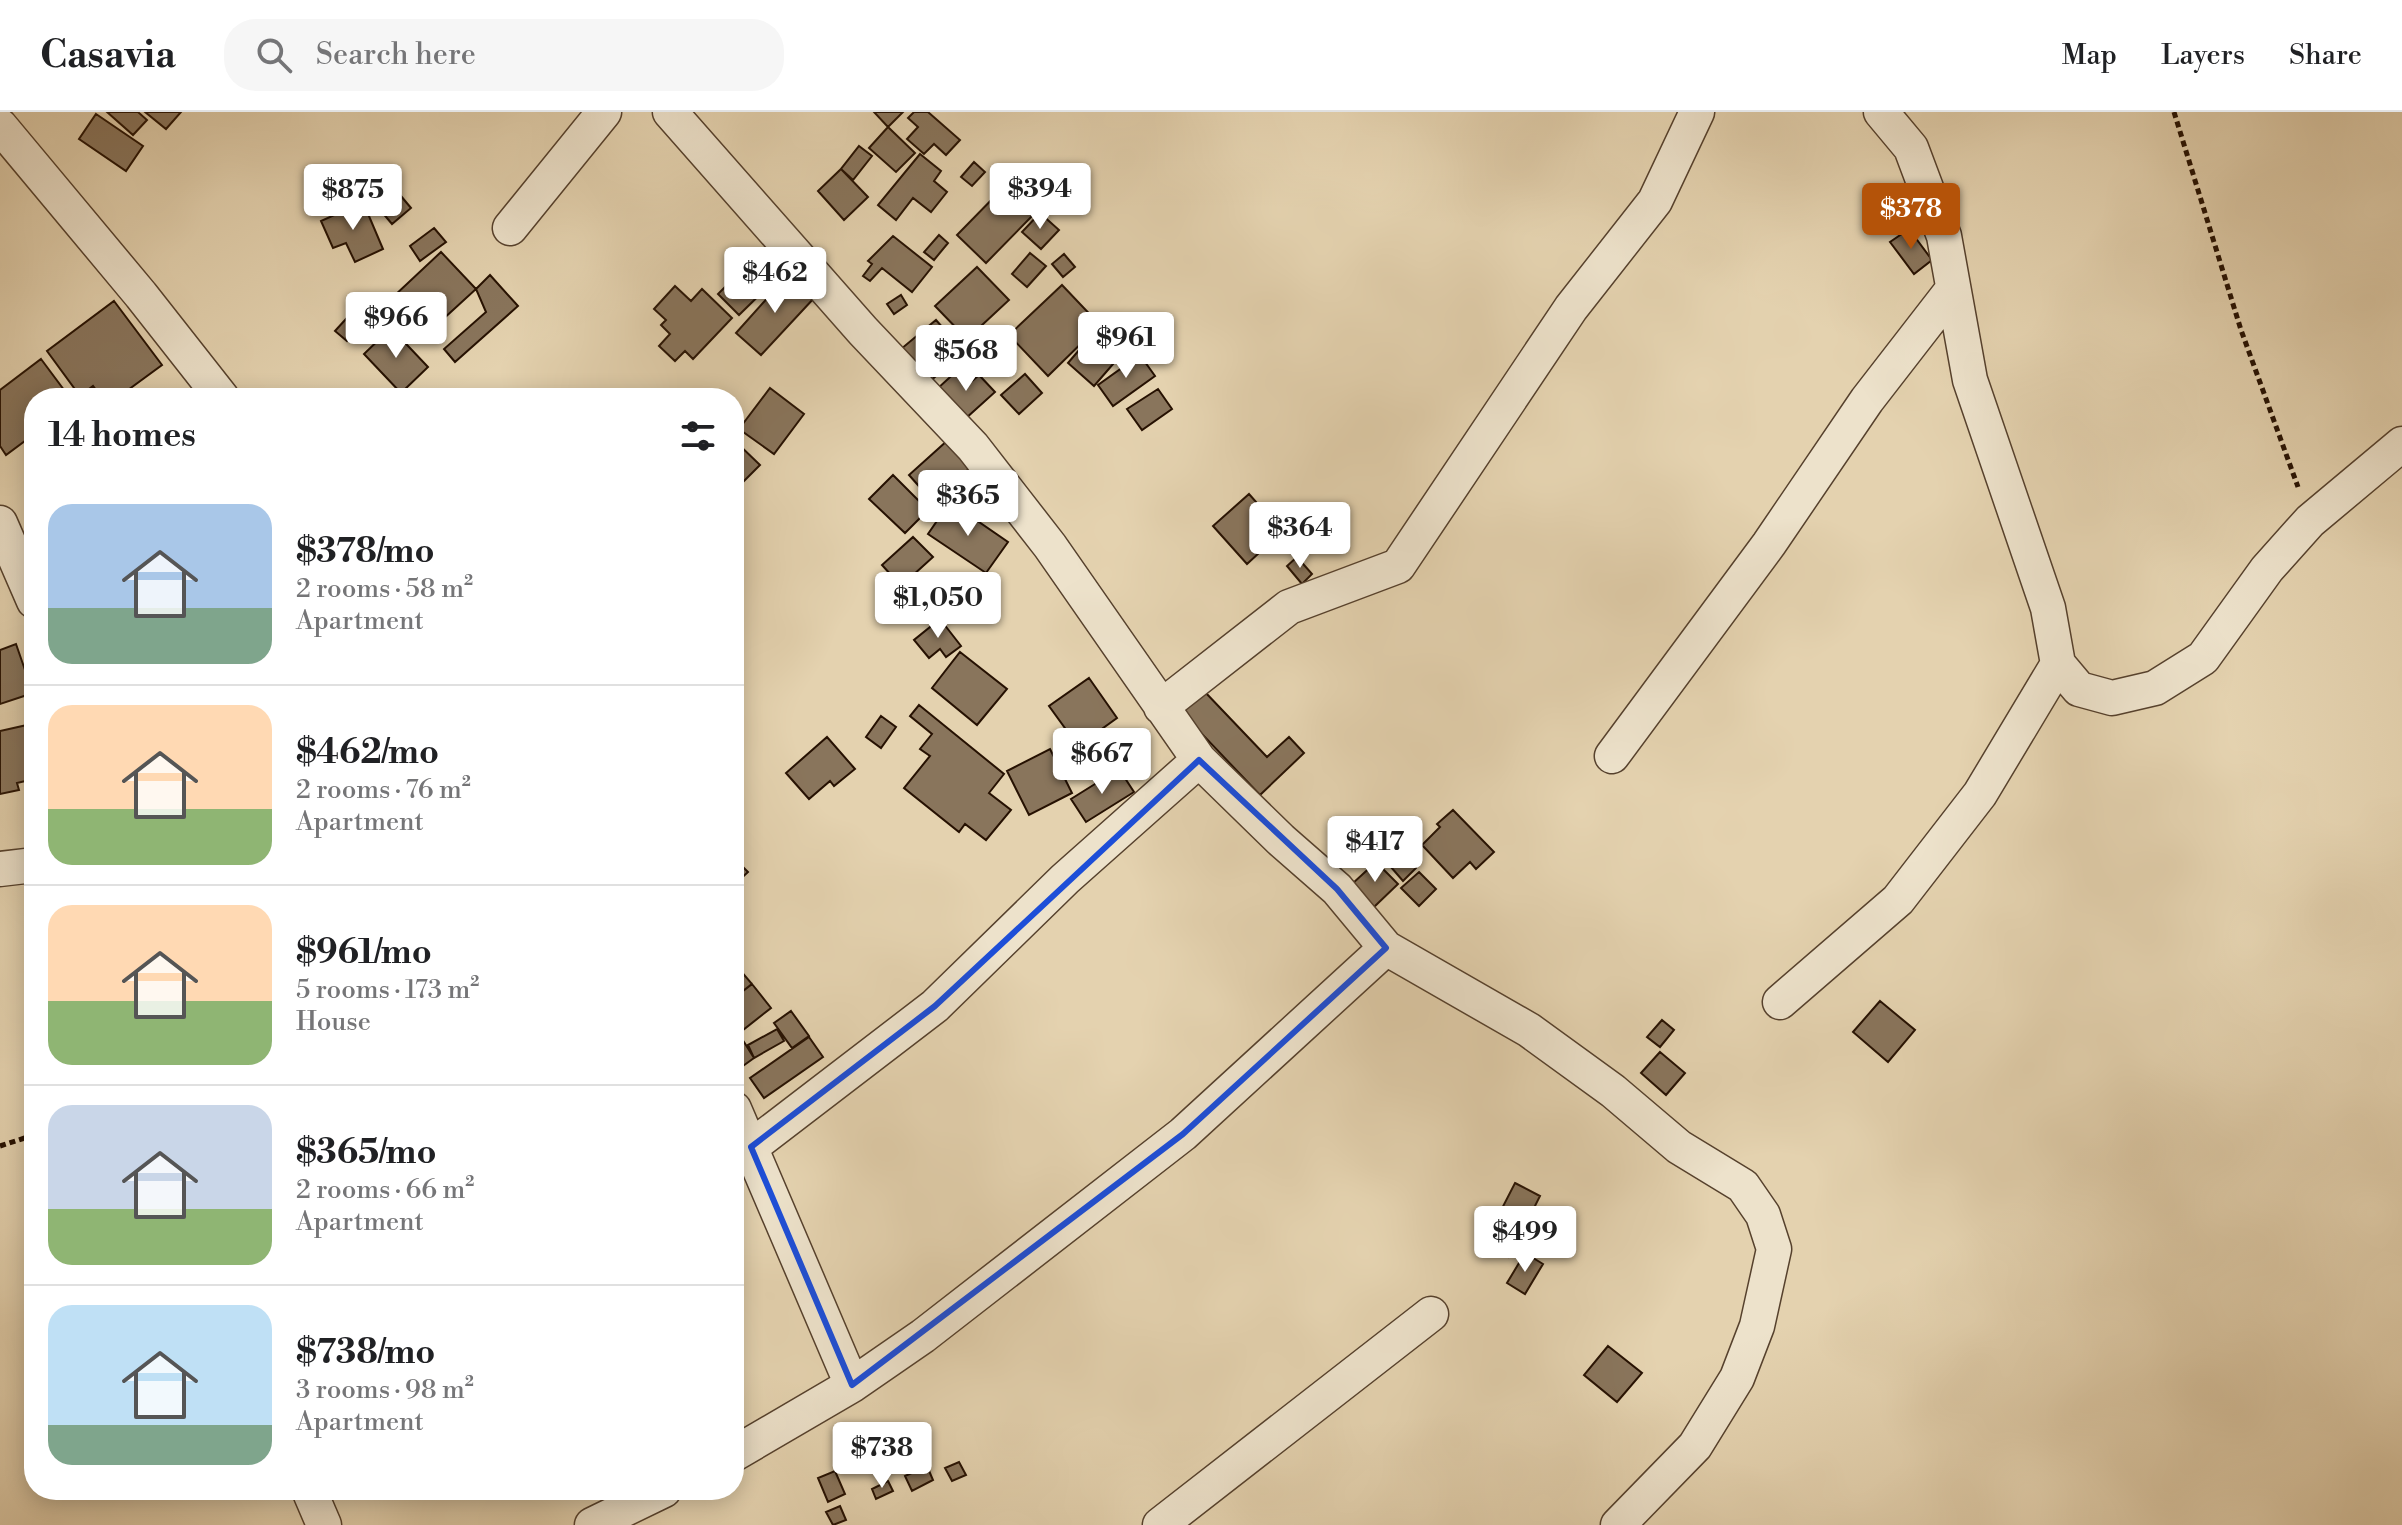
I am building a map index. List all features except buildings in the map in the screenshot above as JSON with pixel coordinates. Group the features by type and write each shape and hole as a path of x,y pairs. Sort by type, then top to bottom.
{"street":[{"path":"510,228 604,112"},
{"path":"670,112 863,331 973,447 1050,546 1199,760 1281,840 1337,889 1386,948 1529,1030 1613,1091 1679,1147 1743,1186 1763,1215 1774,1249 1757,1326 1737,1378 1695,1446 1618,1525"},
{"path":"1161,707 1289,607 1398,566 1571,308 1655,201 1697,112"},
{"path":"1881,112 1911,148 1944,236 1970,380 2048,608 2058,664 2079,689 2112,698 2155,688 2203,658 2267,569 2310,521 2402,444"},
{"path":"0,126 214,388"},
{"path":"1612,756 1769,544 1867,400 1953,289"},
{"path":"0,523 24,578"},
{"path":"1780,1002 1898,900 1980,794 2058,664"},
{"path":"751,1147 935,1006 1065,879 1199,760"},
{"path":"0,869 24,866"},
{"path":"744,1448 852,1385 923,1336 1183,1134 1386,948"},
{"path":"744,1131 852,1385"},
{"path":"1160,1525 1431,1314"},
{"path":"313,1500 324,1525"},
{"path":"592,1525 643,1500"}],"path":[{"path":"2174,112 2241,330 2310,521"},
{"path":"0,1146 24,1138"}],"highlighted area":[{"path":"1199,760 1337,889 1386,948 1183,1134 852,1385 751,1147 935,1006"}]}
